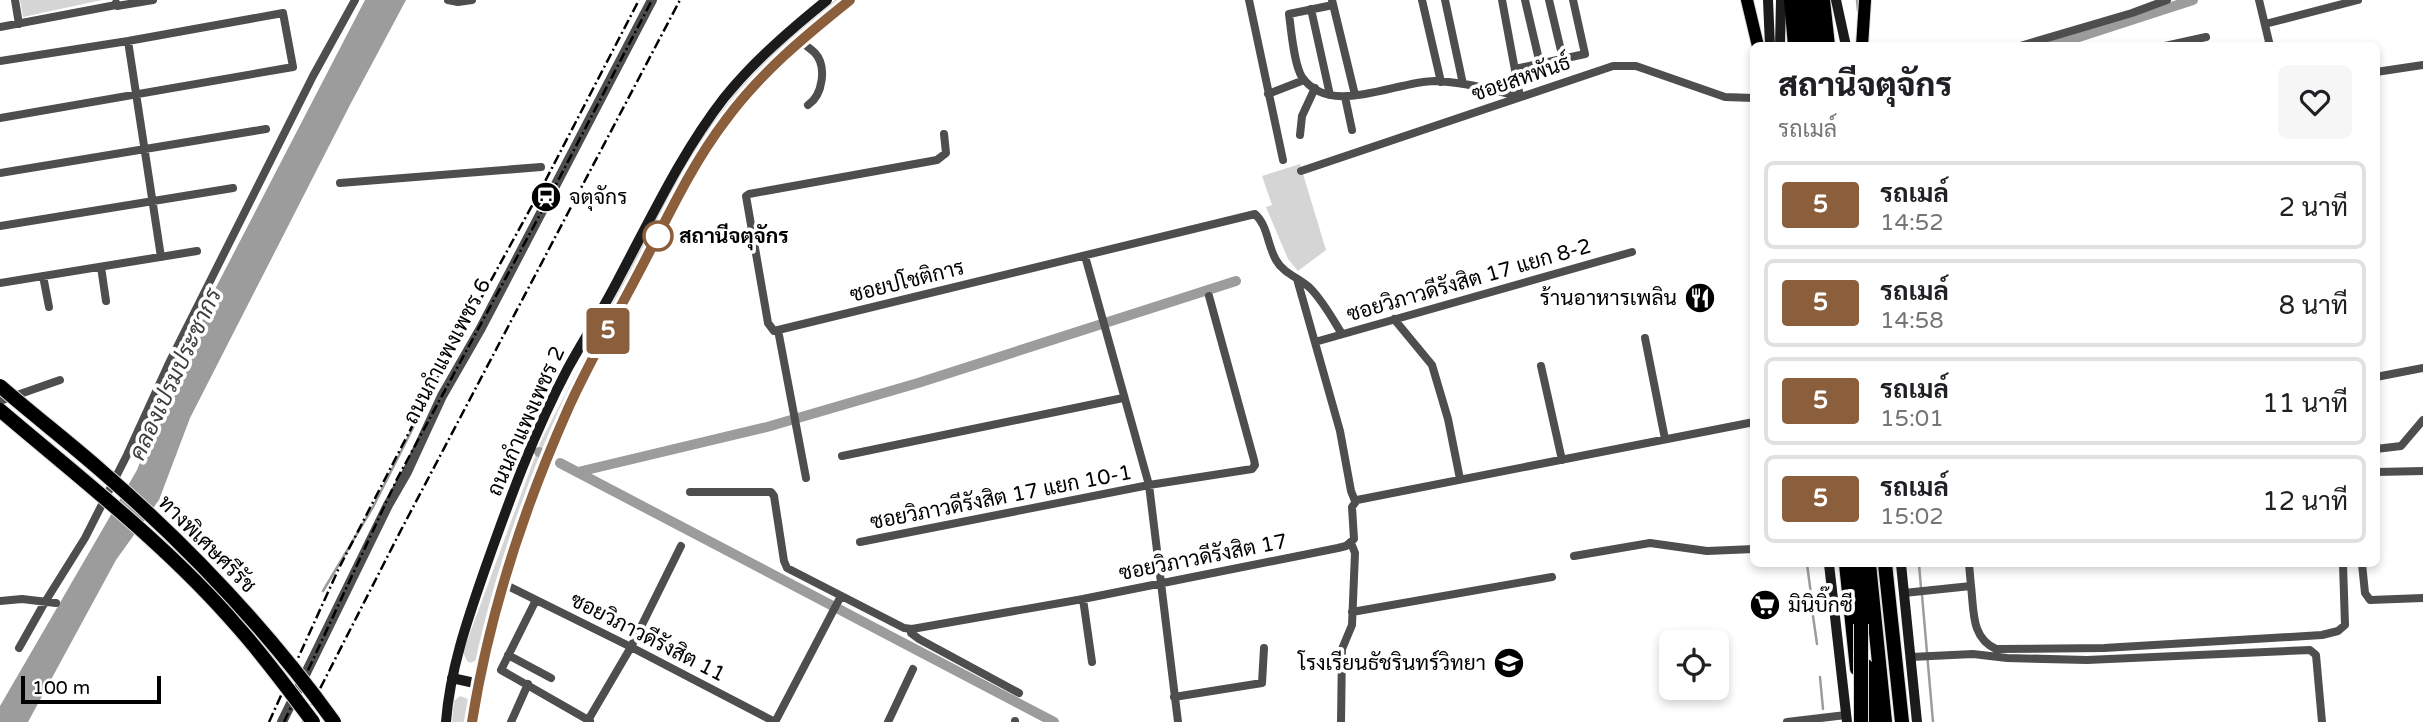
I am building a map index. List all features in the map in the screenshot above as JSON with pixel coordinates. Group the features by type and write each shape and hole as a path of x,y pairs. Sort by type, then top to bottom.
{"highway":[{"path":"1800,0 1804,42"},
{"path":"1813,0 1818,42"},
{"name":"ทางพิเศษศรีรัช","path":"0,386 98,468 169,533 239,604 334,722"},
{"name":"ทางพิเศษศรีรัช","path":"0,410 85,482 198,586 236,624 313,722"},
{"path":"1856,567 1872,722"},
{"path":"1869,567 1885,722"},
{"path":"1883,567 1900,722"},
{"path":"1861,624 1861,722"}],"main road":[{"name":"ถนนกำแพงเพชร 2","path":"446,722 452,678 484,573 539,431 568,369 676,172 706,123 745,74 796,25 827,0"},
{"name":"ถนนกำแพงเพชร 2","path":"472,722 504,584 528,509 569,407 693,169 748,92 850,0"},
{"path":"1747,0 1757,42"},
{"path":"1768,0 1770,42"},
{"path":"1780,42 1781,0"},
{"path":"1790,0 1794,42"},
{"path":"1824,0 1829,42"},
{"path":"1836,0 1847,42"},
{"path":"1844,0 1848,42"},
{"path":"1863,42 1865,0"},
{"path":"1829,567 1846,719"},
{"path":"1845,567 1861,722"},
{"path":"1901,567 1917,722"},
{"path":"452,678 480,684"}],"street":[{"path":"15,0 19,24"},
{"path":"0,27 116,2 117,6 153,0"},
{"path":"19,648 85,538 170,361 313,76 355,0"},
{"path":"448,0 472,0"},
{"name":"ถนนกำแพงเพชร 6","path":"282,722 442,396 481,328 652,0"},
{"path":"1250,0 1283,160"},
{"path":"1422,0 1441,82"},
{"path":"1444,0 1463,84"},
{"path":"1352,131 1350,96 1333,2 1289,14 1300,74 1315,88 1330,95 1350,96 1418,82 1441,82 1463,84 1520,97 1502,0"},
{"path":"1525,0 1539,64"},
{"path":"1549,0 1563,59"},
{"path":"1515,69 1585,54 1573,0"},
{"path":"2034,42 2166,0"},
{"path":"2259,0 2269,42"},
{"path":"2265,24 2358,0"},
{"path":"1311,9 1330,95"},
{"path":"0,61 282,13 293,67 0,118"},
{"path":"2184,42 2207,37"},
{"path":"128,41 161,257"},
{"path":"801,42 816,54 821,73 821,88 808,105"},
{"path":"2380,71 2423,65"},
{"name":"ซอยสหพันธ์","path":"1301,171 1613,66 1649,69 1725,97 1750,99"},
{"path":"1268,94 1304,80"},
{"path":"1300,135 1302,116 1315,88"},
{"path":"0,173 266,129"},
{"path":"806,478 778,330 774,331 768,323 746,196 937,160 946,153 944,134"},
{"path":"340,183 541,167"},
{"path":"0,226 233,188"},
{"name":"ซอยปโชติการ","path":"778,330 1255,214 1266,231 1276,260 1285,271 1308,286 1321,300 1342,334"},
{"path":"0,283 197,251"},
{"name":"ซอยวิภาวดีรังสิต 17 แยก 8-2","path":"1315,342 1632,253"},
{"path":"1085,256 1149,485 1178,722"},
{"path":"101,267 106,301"},
{"path":"43,276 49,307"},
{"path":"1297,279 1340,430 1355,501 1352,507 1354,539 1351,543 1355,553 1352,625 1342,649 1342,722"},
{"name":"ซอยวิภาวดีรังสิต 17 แยก 10-1","path":"860,542 1149,485 1249,470 1255,465 1209,296"},
{"path":"1394,319 1432,365 1448,419 1460,479"},
{"path":"1645,338 1665,439"},
{"path":"1541,366 1562,460"},
{"path":"2380,376 2423,368"},
{"path":"0,401 60,380"},
{"path":"842,456 1123,398"},
{"path":"2380,449 2401,446 2423,420"},
{"path":"1355,501 1750,423"},
{"path":"2380,472 2423,471"},
{"path":"690,492 771,492 774,496 787,568 904,628 911,629 911,633 919,639 1018,693"},
{"name":"ซอยวิภาวดีรังสิต 17","path":"911,629 1161,584 1338,548 1351,543"},
{"path":"1574,556 1650,543 1707,551 1750,549"},
{"path":"536,600 501,670 590,721 631,647 681,546"},
{"path":"1969,567 1977,630 1984,642 1996,649 2200,644 2322,635 2338,631 2344,625 2343,567"},
{"path":"2362,567 2366,596 2370,600 2423,598"},
{"path":"1352,612 1552,577"},
{"name":"ซอยวิภาวดีรังสิต 11","path":"504,584 775,722"},
{"path":"1904,593 1971,586"},
{"path":"775,722 841,596"},
{"path":"0,601 22,599 56,603"},
{"path":"1083,599 1092,662"},
{"path":"1174,697 1262,683 1264,648"},
{"path":"1911,657 1973,654 2007,658 2087,660 2310,650 2316,654 2322,722"},
{"path":"509,655 551,678"},
{"path":"888,722 913,669"},
{"path":"511,722 528,684"},
{"path":"1787,722 1846,719"}],"shaded area":[{"path":"20,0 102,0 23,17"},
{"path":"835,0 841,0 779,51 738,95 693,159 669,201 568,395 545,445 507,548 478,659 471,663 467,661 463,652 540,443 670,191 704,134 736,92 775,51"},
{"path":"1300,164 1326,250 1298,271 1288,259 1266,207 1272,205 1262,176"},
{"path":"460,696 468,699 469,703 464,722 452,722 454,701"}],"water":[{"name":"คลองเปรมประชากร","path":"365,0 406,0 190,418 159,500 116,560 28,722 0,722 0,706 137,470 184,349"}],"waterway":[{"path":"1857,0 1858,11"},
{"path":"2063,42 2193,0"},
{"path":"578,472 767,427 918,383 1236,281"},
{"path":"323,591 373,507 423,408"},
{"path":"560,463 1054,722"},
{"path":"1807,567 1811,594"},
{"path":"1919,567 1921,588"},
{"path":"1922,595 1933,722"},
{"path":"1813,616 1817,644"},
{"path":"1820,677 1823,709"}],"railway":[{"path":"269,722 339,568 639,0"},
{"path":"284,722 397,479 549,198 652,0"},
{"path":"303,722 680,0"}],"bus line":[{"name":"5","path":"472,722 504,584 528,509 569,407 594,357 707,146 748,92 822,22 850,0"}],"place":[{"name":"จตุจักร","path":"546,197"},
{"name":"สถานีจตุจักร","path":"658,236"},
{"name":"ร้านอาหารเพลิน","path":"1700,298"},
{"name":"มินิบิ๊กซี","path":"1765,605"},
{"name":"โรงเรียนธัชรินทร์วิทยา","path":"1509,663"}]}
